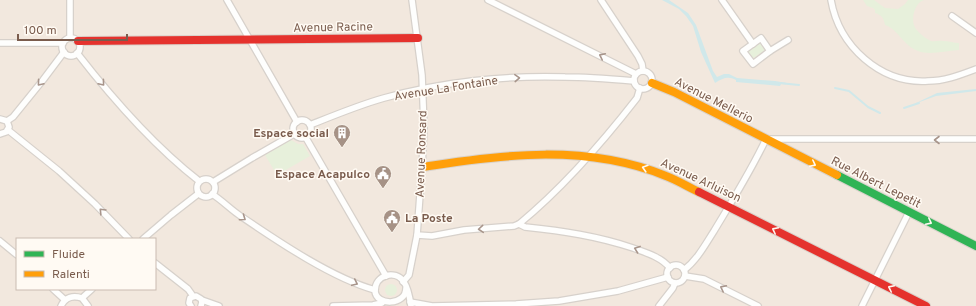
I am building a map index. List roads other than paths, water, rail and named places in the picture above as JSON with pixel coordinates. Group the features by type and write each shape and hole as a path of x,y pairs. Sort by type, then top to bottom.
{"street":[{"path":"63,43 62,47 64,52 71,55 77,53 80,47 74,40 70,0"},
{"path":"227,0 296,122"},
{"name":"Avenue Ronsard","path":"404,282 409,275 416,235 424,127 423,89 418,38 412,0"},
{"path":"488,0 636,74 643,71 651,75 652,83 648,87 640,88 634,81 636,74"},
{"path":"600,0 638,56 642,64 643,71"},
{"path":"722,0 753,44"},
{"path":"831,0 836,18 847,41 861,57 881,70 902,79 924,82 948,79 976,69"},
{"path":"952,16 976,33"},
{"name":"Avenue Racine","path":"74,40 88,42 418,38"},
{"path":"770,51 761,38 743,51 753,64 788,40"},
{"path":"0,43 63,43 65,40 74,40"},
{"path":"7,121 43,80 64,52"},
{"path":"77,53 137,123 199,182"},
{"name":"Avenue La Fontaine","path":"310,125 341,112 384,98 423,89 470,81 564,77 634,81"},
{"name":"Avenue Mellerio","path":"652,83 674,92 766,139"},
{"path":"416,235 432,236 464,230 509,227 519,224 590,156 637,98 640,88"},
{"path":"0,119 7,121"},
{"path":"304,120 310,125 311,132 306,138 298,138 294,134 293,128 296,122 304,120"},
{"path":"0,134 8,130 9,124 7,121"},
{"path":"8,130 59,171 95,204 128,238"},
{"path":"213,182 294,134"},
{"path":"306,138 386,276"},
{"path":"659,306 673,288 675,283 683,280 685,273 695,260 729,206 766,139 976,140"},
{"name":"Rue Albert Lepetit","path":"766,139 976,246"},
{"path":"792,153 798,140"},
{"name":"Avenue Arluison","path":"422,168 466,160 512,155 544,154 590,156 627,162 659,172 926,306"},
{"path":"205,179 213,182 215,188 212,194 207,197 198,194 196,187 199,182 205,179"},
{"path":"143,238 171,214 198,194"},
{"path":"212,194 240,216 310,260 363,287 375,290"},
{"path":"862,306 909,212"},
{"path":"519,224 525,227 575,233 600,238 658,258 666,262 670,268"},
{"path":"0,240 16,254"},
{"path":"156,264 188,289 194,296 198,296 202,304 219,306"},
{"path":"670,268 678,266 685,273 704,279 758,306"},
{"path":"670,268 668,277 675,283"},
{"path":"382,303 376,295 375,290 378,281 386,276 396,276 404,282 411,304 432,306 516,304 559,301 612,292 668,277"},
{"path":"333,306 372,305 382,303 392,306 401,302 404,298 406,288"},
{"path":"54,290 65,300"},
{"path":"82,298 91,290"},
{"path":"61,306 65,300 73,296 82,298 88,306"},
{"path":"189,306 190,298 194,296"}],"water":[{"path":"662,0 669,0 688,13 696,25 713,71 717,77 724,74 729,74 737,78 775,81 799,85 781,84 780,86 736,82 736,80 728,78 715,83 701,52 693,26 679,9"},
{"path":"976,89 976,91 936,96 914,104 937,93"}],"waterway":[{"path":"779,83 799,85"},
{"path":"835,88 849,91 868,107 880,113"},
{"path":"904,108 919,103"}],"place":[{"name":"Espace social","path":"342,148"},
{"name":"Espace Acapulco","path":"383,189"},
{"name":"La Poste","path":"392,233"}]}
